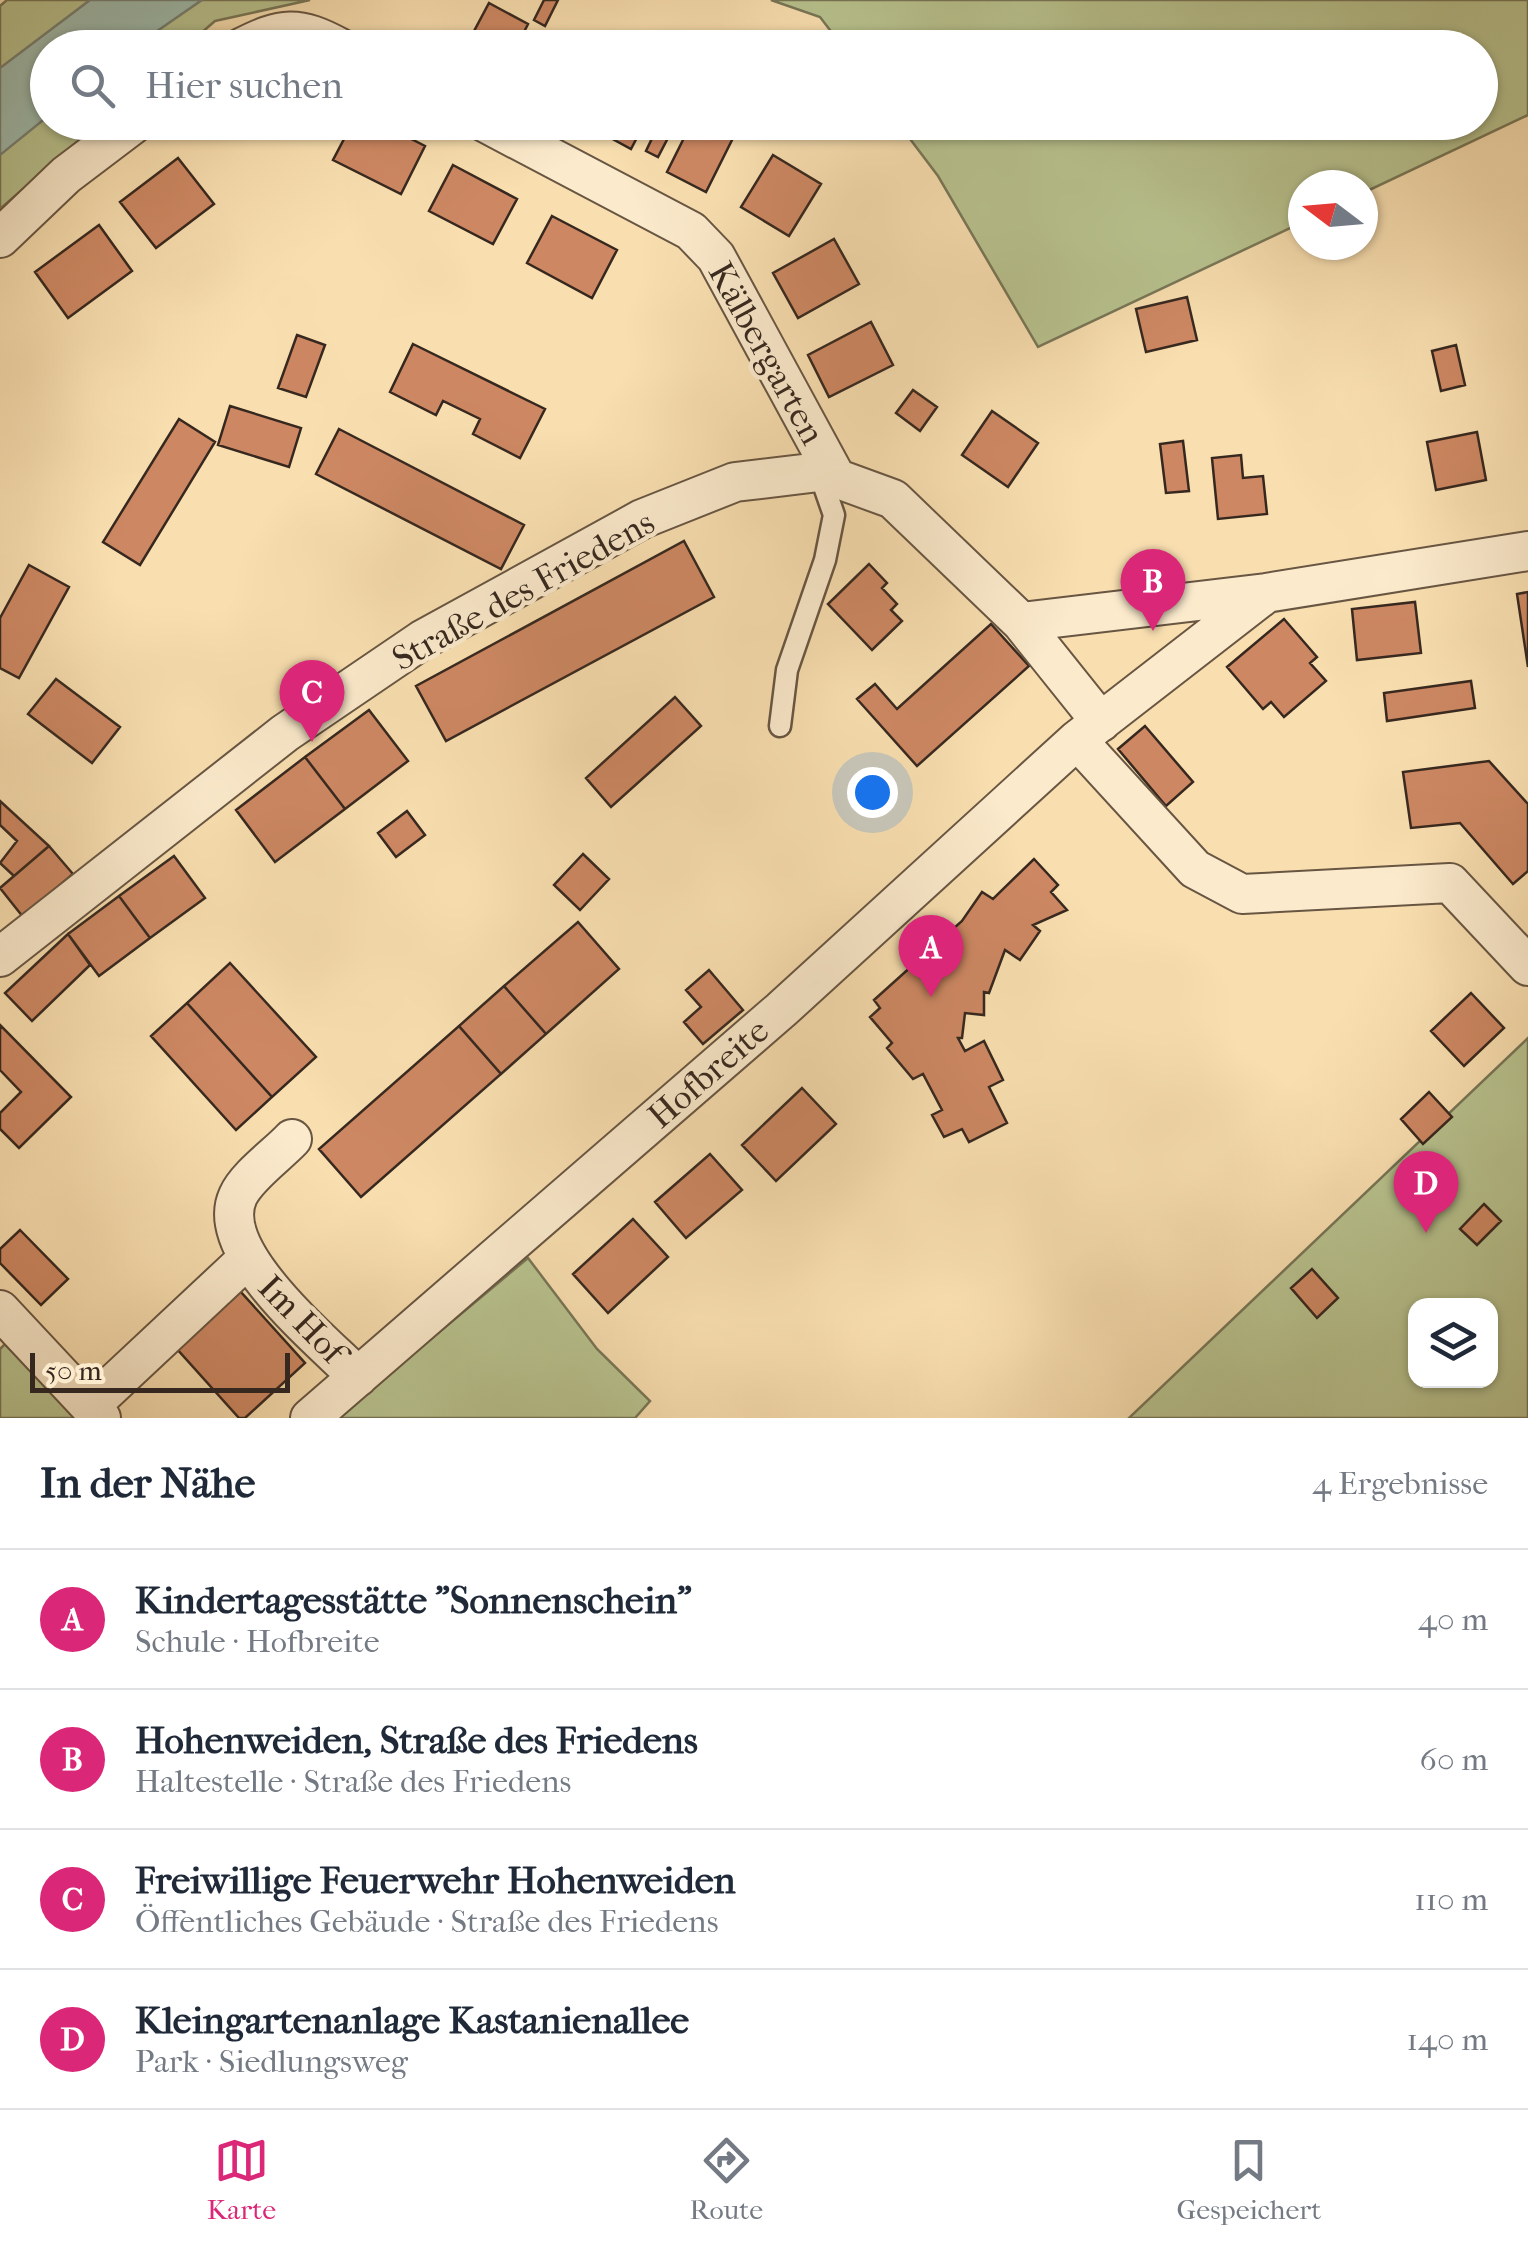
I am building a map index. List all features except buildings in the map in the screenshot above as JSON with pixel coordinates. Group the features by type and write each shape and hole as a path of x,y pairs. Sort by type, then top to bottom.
{"street":[{"path":"0,238 66,175 112,140"},
{"name":"Kälbergarten","path":"519,140 692,230 716,257 826,473"},
{"name":"Straße des Friedens","path":"0,957 285,734 422,640 642,519 736,482 826,473 893,499 1021,622 1089,731 1195,869 1242,894 1450,883 1528,966"},
{"path":"1021,622 1266,593 1528,550"},
{"path":"1089,731 1266,593"},
{"name":"Hofbreite","path":"310,1418 780,1010 1089,731"},
{"name":"Im Hof","path":"292,1139 238,1196 235,1220 246,1261 358,1377"},
{"name":"Im Hof","path":"96,1412 246,1261"},
{"path":"0,1310 96,1412"}],"lane":[{"path":"780,726 787,670 825,560 834,515 826,473"}],"green space":[{"path":"7,0 310,0 215,21 205,30 30,30 30,140 79,140 0,209 0,6"},
{"path":"771,0 1528,0 1528,115 1498,129 1498,30 830,30 820,17"},
{"path":"911,140 1475,140 1378,186 1378,170 1288,170 1288,229 1038,347 938,176"},
{"path":"1528,1038 1528,1418 1129,1418"},
{"path":"528,1258 597,1349 650,1401 635,1418 336,1418"},
{"path":"5,1344 78,1418 0,1418 0,1349"}],"shaded area":[{"path":"90,0 202,0 159,30 50,30"},
{"path":"30,45 30,131 0,155 0,68"}],"place":[{"name":"Hohenweiden, Straße des Friedens","path":"1153,631"},
{"name":"Freiwillige Feuerwehr Hohenweiden","path":"312,742"},
{"name":"Kindertagesstätte \"Sonnenschein\"","path":"931,997"},
{"name":"Kleingartenanlage Kastanienallee","path":"1426,1233"}]}
